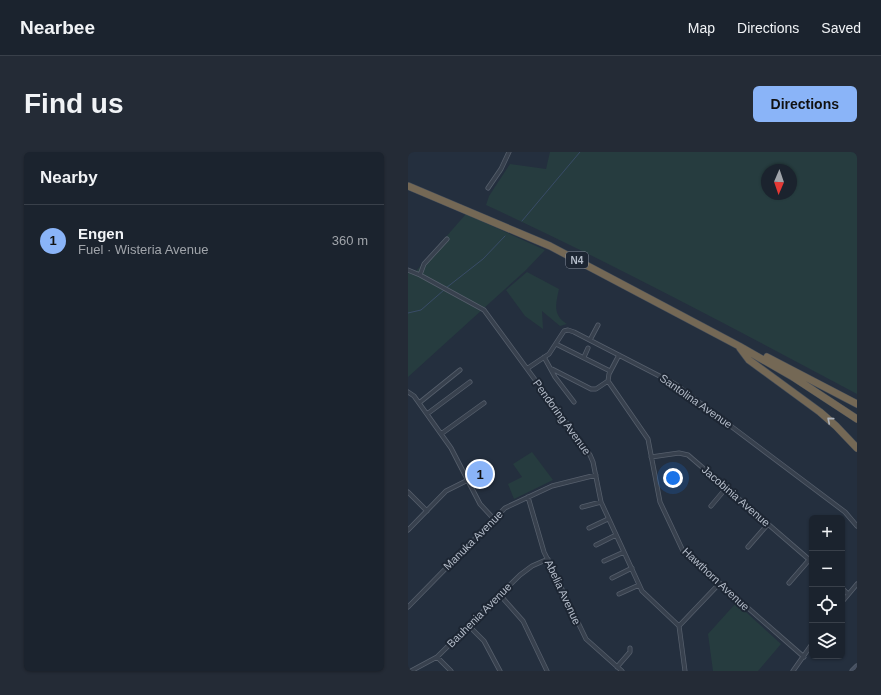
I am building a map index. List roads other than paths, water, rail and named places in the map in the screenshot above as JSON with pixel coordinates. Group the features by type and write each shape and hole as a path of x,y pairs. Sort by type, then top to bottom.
{"highway":[{"name":"N4","path":"408,186 550,246 739,346 793,377 857,419"},
{"path":"739,346 750,349 781,364 857,404"},
{"path":"739,346 749,360 820,412 857,448"}],"main road":[{"path":"853,671 857,667"}],"street":[{"path":"488,188 501,169 509,152"},
{"path":"420,274 424,264 447,239"},
{"name":"Pendoring Avenue","path":"408,270 420,274 484,310 528,368 592,458 601,502 639,585 644,594 679,626"},
{"path":"590,340 598,325"},
{"name":"Santolina Avenue","path":"528,368 544,357 556,344 565,330 570,330 675,384 845,512 857,526"},
{"path":"556,344 610,371"},
{"path":"584,357 588,348"},
{"path":"552,369 591,389 596,389 608,381 610,371 619,355"},
{"path":"544,357 552,369 555,377 574,402"},
{"path":"419,403 460,370"},
{"name":"Hawthorn Avenue","path":"608,381 646,434 660,502 681,548 689,558 718,584 804,657"},
{"path":"427,414 470,382"},
{"path":"408,392 419,403 442,434 457,457 480,504 493,518"},
{"path":"442,434 484,403"},
{"name":"Jacobinia Avenue","path":"651,457 678,453 688,455 809,560"},
{"name":"Manuka Avenue","path":"408,607 493,518 505,508 552,486 596,475"},
{"path":"408,530 446,491 468,480"},
{"path":"711,506 726,487"},
{"path":"408,492 427,511"},
{"name":"Abelia Avenue","path":"528,497 548,559 586,638 622,671"},
{"path":"582,507 601,502"},
{"path":"588,528 608,519"},
{"path":"748,547 768,524"},
{"path":"596,545 616,535"},
{"path":"604,561 624,552"},
{"name":"Bauhenia Avenue","path":"410,671 437,657 526,570 548,559"},
{"path":"789,583 809,562"},
{"path":"612,578 632,568"},
{"path":"685,671 679,626 718,584"},
{"path":"845,598 857,584"},
{"path":"620,594 639,585"},
{"path":"845,591 848,594"},
{"path":"500,595 523,621 547,671"},
{"path":"469,626 484,641 500,671"},
{"path":"617,667 630,652 630,648"},
{"path":"793,671 809,649"},
{"path":"437,657 450,671"}],"waterway":[{"path":"522,221 580,152"},
{"path":"446,288 483,259 505,236"},
{"path":"408,313 421,310 444,290"}],"place":[{"name":"Engen","path":"480,474"}]}
